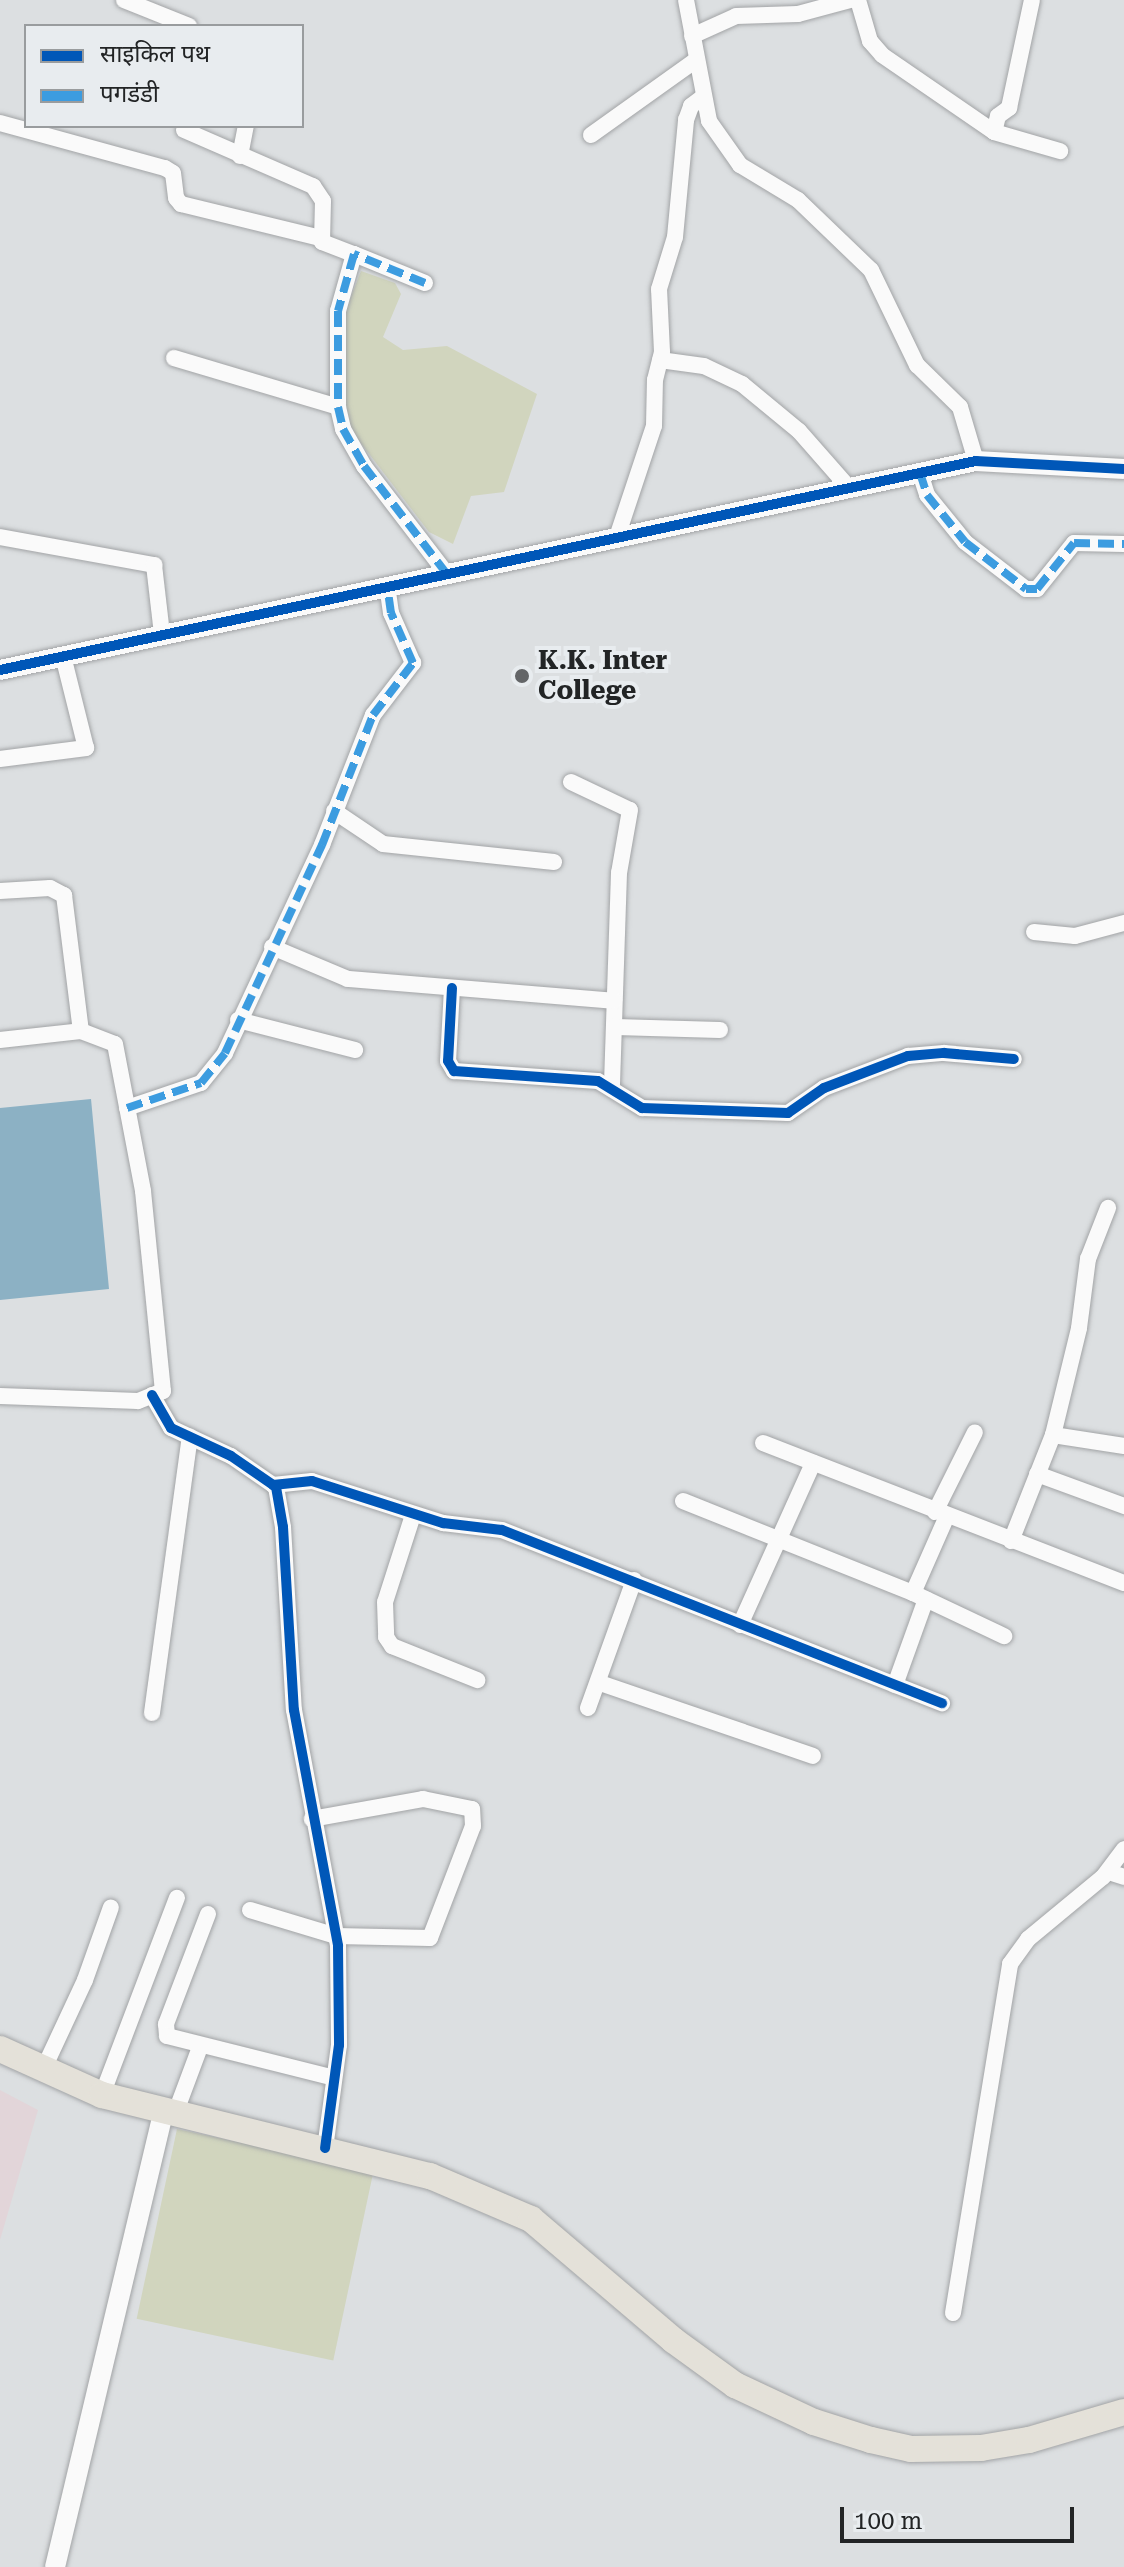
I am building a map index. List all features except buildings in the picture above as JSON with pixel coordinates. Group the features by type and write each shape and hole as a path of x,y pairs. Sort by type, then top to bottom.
{"main road":[{"path":"0,2049 102,2095 430,2176 531,2219 735,2385 814,2422 911,2449 981,2448 1029,2440 1124,2412"}],"street":[{"path":"124,0 184,24"},
{"path":"686,0 709,121 740,165 798,200 871,270 917,365 960,407 976,461"},
{"path":"692,36 736,16 798,14 850,0"},
{"path":"858,0 870,41 882,55 994,132 1060,151"},
{"path":"994,132 998,116 1009,108 1032,0"},
{"path":"591,135 696,60"},
{"path":"617,537 651,438 660,360 659,289 676,231 686,120 691,106 703,97"},
{"path":"0,123 171,171 181,204 320,238 326,245 425,283"},
{"path":"240,156 246,128"},
{"path":"184,130 318,191 323,207 320,238"},
{"path":"354,254 338,311 338,407 343,429 364,466 447,574"},
{"path":"174,358 338,407"},
{"path":"660,360 704,366 742,384 799,431 849,488"},
{"path":"0,670 976,461 1117,468"},
{"path":"920,473 927,495 965,542 1026,589 1037,589 1074,543 1124,544"},
{"path":"0,537 154,565 162,634"},
{"path":"127,1108 201,1083 216,1069 334,811 373,715 413,663 395,628 387,586"},
{"path":"0,759 86,748 63,656"},
{"path":"571,782 630,810 619,873 612,1089"},
{"path":"334,811 383,844 554,862"},
{"path":"0,891 62,891 81,1031"},
{"path":"1034,932 1075,936 1124,923"},
{"path":"272,947 335,976 614,1001"},
{"path":"452,988 448,1061 454,1071 588,1080 612,1089 627,1104 642,1108 788,1113 824,1088 908,1056 944,1053 1014,1059"},
{"path":"238,1020 355,1050"},
{"path":"615,1027 720,1030"},
{"path":"0,1040 81,1031 115,1044 160,1321 163,1391 138,1401 0,1396"},
{"path":"1011,1541 1053,1435 1079,1328 1088,1259 1108,1208"},
{"path":"152,1395 171,1428 273,1485 312,1481 413,1515 502,1530 942,1703"},
{"path":"895,1685 941,1514 975,1432"},
{"path":"1053,1435 1124,1446"},
{"path":"152,1713 190,1437"},
{"path":"763,1443 1124,1583"},
{"path":"740,1625 813,1463"},
{"path":"1037,1474 1124,1506"},
{"path":"273,1485 283,1527 294,1710 336,1936 334,2078 325,2148"},
{"path":"683,1501 776,1541 920,1596 1004,1636"},
{"path":"413,1515 385,1602 386,1637 392,1646 477,1680"},
{"path":"588,1708 600,1683 634,1580"},
{"path":"600,1683 813,1756"},
{"path":"250,1910 336,1936 428,1940 473,1826 474,1813 465,1805 423,1799 312,1819"},
{"path":"953,2313 1010,1964 1028,1939 1116,1874 1124,1849"},
{"path":"102,2095 177,1898"},
{"path":"44,2068 85,1980 111,1907"},
{"path":"208,1914 165,2031 170,2039 334,2078"},
{"path":"58,2566 170,2113 200,2047"}],"shaded area":[{"path":"0,2090 38,2110 0,2240"}],"green space":[{"path":"361,271 395,283 401,294 383,337 403,350 447,346 537,394 504,492 471,496 453,544 429,532 340,416 343,317"},
{"path":"177,2129 374,2171 333,2361 137,2319"}],"water":[{"path":"91,1099 109,1289 0,1300 0,1108"}],"marked path":[{"path":"425,283 354,254 338,311 338,407 343,429 364,466 447,574"},
{"path":"920,473 927,495 965,542 1026,589 1037,589 1074,543 1124,544"},
{"path":"127,1108 201,1083 225,1053 322,845 373,715 413,663 391,613 387,586"}],"cycle path":[{"path":"0,670 976,461 1124,469"},
{"path":"452,988 448,1061 454,1071 598,1081 642,1108 788,1113 824,1088 908,1056 944,1053 1014,1059"},
{"path":"152,1395 171,1428 231,1456 276,1487 283,1527 294,1710 338,1946 339,2045 325,2148"},
{"path":"273,1485 312,1481 443,1523 502,1530 942,1703"}],"place":[{"name":"K.K. Inter College","path":"522,676"}]}
